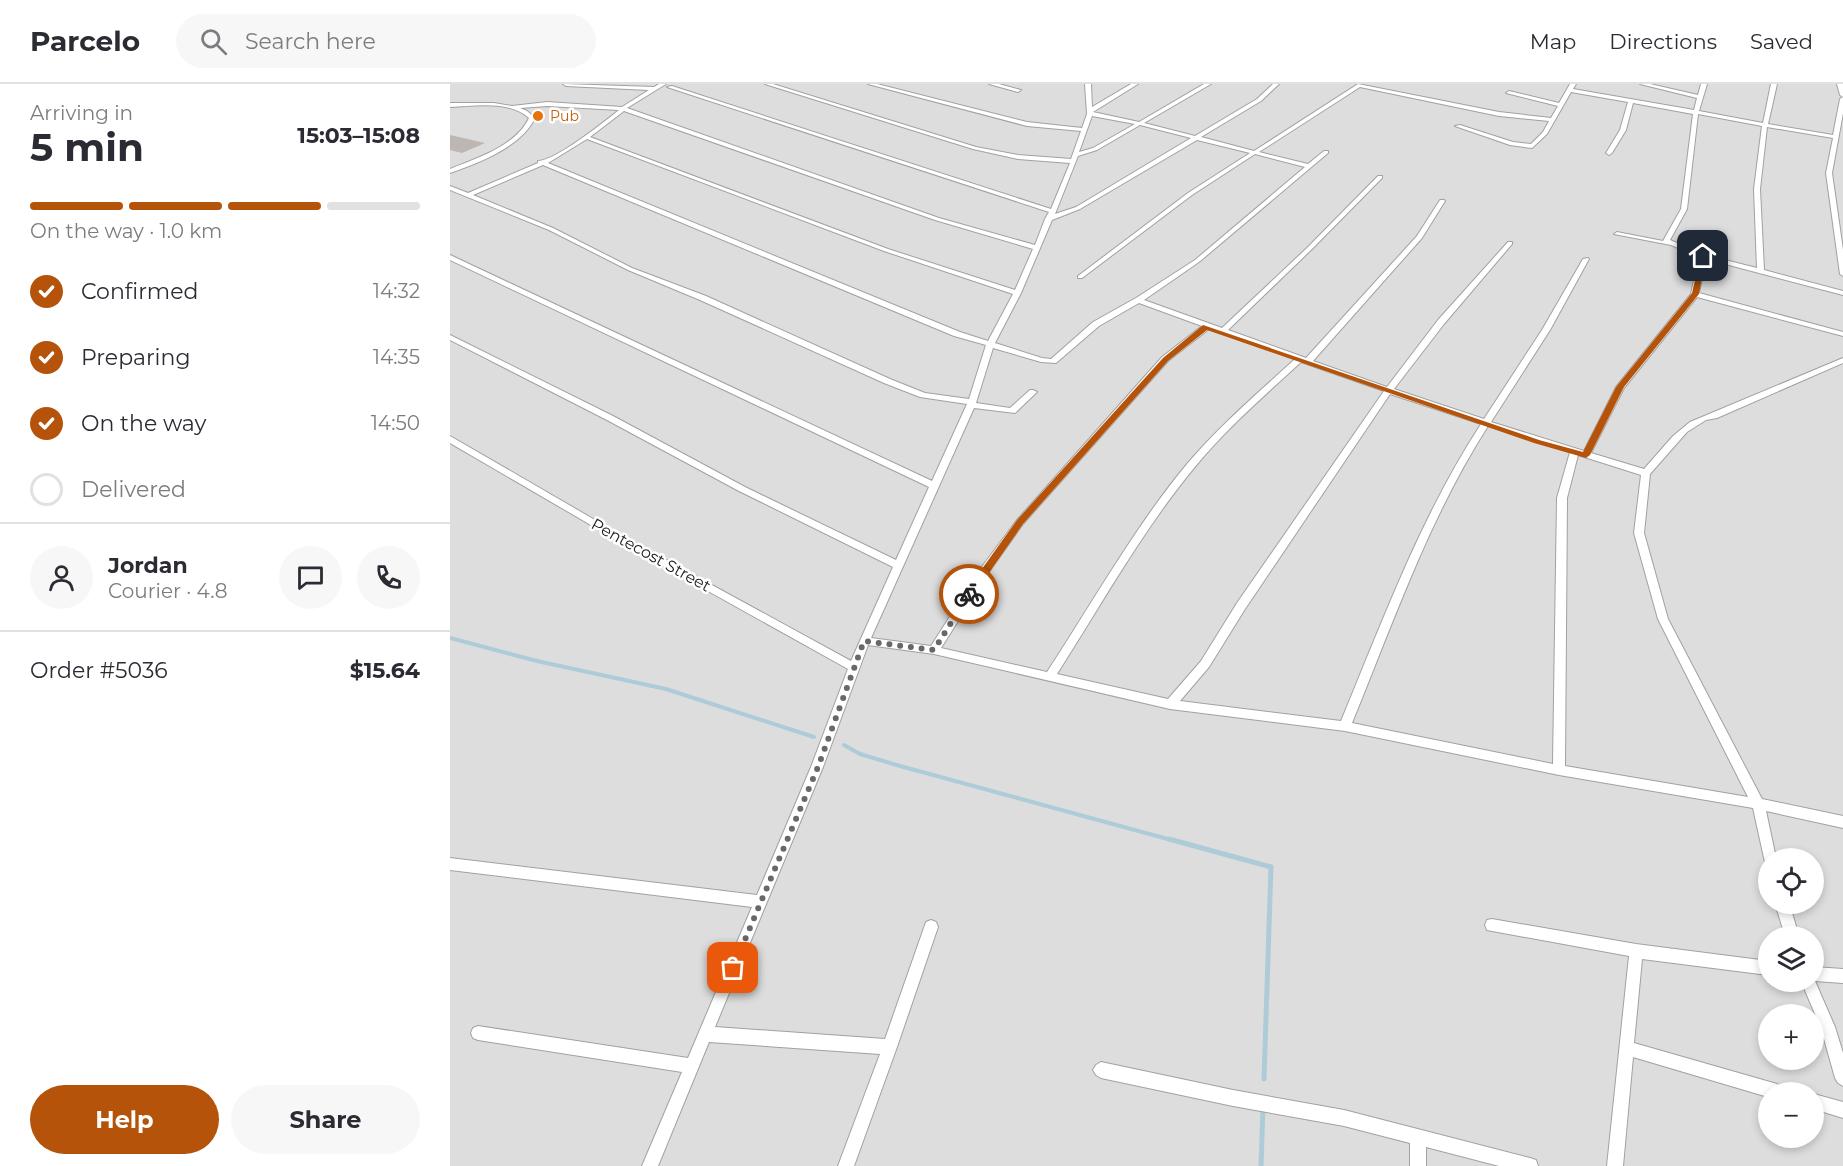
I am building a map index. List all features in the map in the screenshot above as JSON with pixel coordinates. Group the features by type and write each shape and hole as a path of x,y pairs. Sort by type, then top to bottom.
{"street":[{"path":"566,84 655,89"},
{"path":"768,84 975,148 1018,157 1074,158 1208,84"},
{"path":"871,84 1028,124 1085,130"},
{"path":"992,84 1018,90"},
{"path":"650,1166 818,767 864,641 971,404 990,345 1017,293 1074,158 1090,112 1088,84"},
{"path":"1090,112 1135,84"},
{"path":"470,194 540,162 552,159 624,109 655,89 666,85 1050,215 1078,208 1259,100 1276,84"},
{"path":"1080,277 1156,218 1360,84 1499,114 1552,120"},
{"path":"1643,84 1701,97"},
{"path":"1668,244 1666,238 1682,218 1685,207 1704,84"},
{"path":"1761,270 1757,189 1765,124 1774,84"},
{"path":"1840,84 1843,97 1829,173 1843,274"},
{"path":"1458,126 1528,147 1540,140 1572,87 1834,137"},
{"path":"1509,93 1562,105"},
{"path":"1609,153 1623,130 1631,100"},
{"path":"450,105 514,107 547,104 624,109 937,219 1036,248"},
{"path":"450,171 508,143 530,126 532,118 530,114 514,107"},
{"path":"1090,112 1308,166"},
{"path":"586,137 886,250 1017,293"},
{"path":"540,162 789,266 990,345 1041,360 1053,361 1096,324 1139,300 1197,261 1326,152"},
{"path":"1222,332 1380,177"},
{"path":"450,188 470,194 551,229 630,269 703,298 886,381 923,395 1012,411 1033,392"},
{"path":"1051,675 1147,528 1189,469 1230,423 1304,360 1420,237 1442,201"},
{"path":"1617,234 1668,244 1703,256 1843,293"},
{"path":"1170,704 1205,664 1261,576 1388,390 1442,322 1510,243"},
{"path":"1559,770 1562,498 1580,454 1620,387 1695,294 1703,256"},
{"path":"450,257 933,485"},
{"path":"1345,726 1439,504 1546,330 1586,259"},
{"path":"1695,294 1843,334"},
{"path":"1139,300 1206,327 1388,390 1580,454 1646,473"},
{"path":"934,650 985,570 1020,522 1165,359 1206,327"},
{"path":"450,337 610,418 742,489 897,565"},
{"path":"1768,848 1758,804 1663,619 1639,533 1646,473 1686,427 1699,418 1714,416 1843,360"},
{"name":"Pentecost Street","path":"450,439 623,540 854,667"},
{"path":"864,641 934,650 1170,704 1345,726 1559,770 1758,804 1843,822"},
{"path":"450,864 760,902"},
{"path":"1491,925 1636,951 1758,967"},
{"path":"846,1166 932,927"},
{"path":"1615,1166 1636,951"},
{"path":"1824,975 1843,976"},
{"path":"1813,992 1828,1027 1843,1078"},
{"path":"478,1033 692,1066"},
{"path":"706,1034 890,1047"},
{"path":"1626,1048 1758,1086"},
{"path":"1101,1070 1233,1098 1344,1118 1530,1166"},
{"path":"1824,1105 1843,1110"},
{"path":"1418,1137 1418,1166"}],"shaded area":[{"path":"450,84 1843,84 1843,1166 450,1166"}],"building":[{"path":"450,135 485,143 462,153 450,150"}],"waterway":[{"path":"450,638 537,661 666,689 814,737"},
{"path":"844,745 860,754 900,766 1175,841"},
{"path":"1169,839 1271,867 1264,1079"},
{"path":"1261,1166 1263,1107"}],"way so far":[{"path":"733,968 818,767 864,641 934,650 969,594"}],"place":[{"name":"Pub","path":"538,116"}],"route":[{"path":"969,594 1020,522 1165,359 1206,327 1488,422 1537,441 1586,455 1620,387 1695,294 1703,256"}]}
